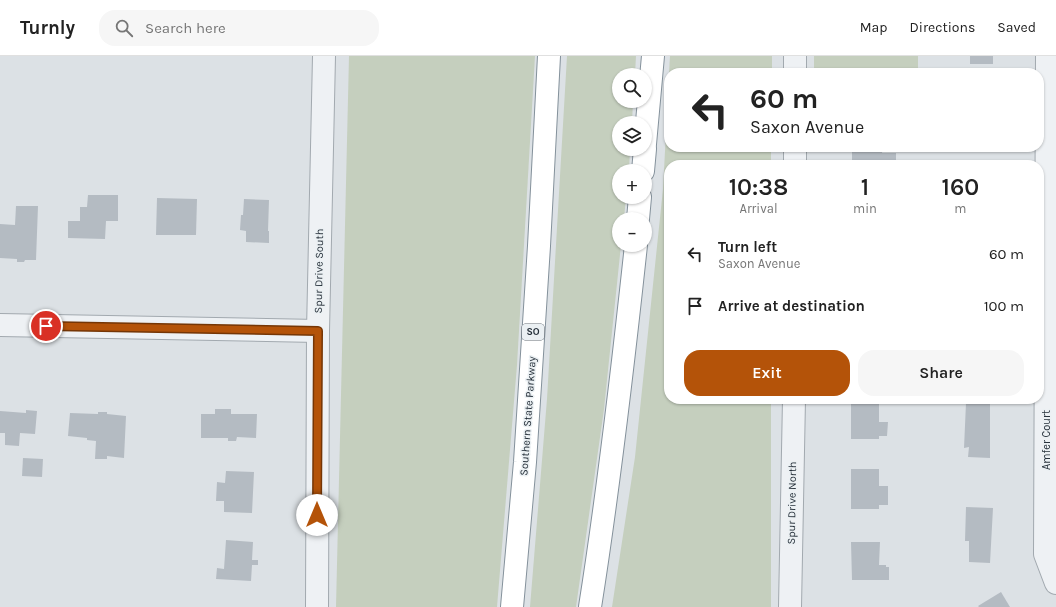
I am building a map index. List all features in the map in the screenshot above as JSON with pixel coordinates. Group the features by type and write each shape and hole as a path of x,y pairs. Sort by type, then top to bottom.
{"highway":[{"name":"Southern State Parkway","path":"512,607 530,393 549,56"},
{"path":"648,116 653,56"},
{"path":"590,607 602,533 616,426 635,252"}],"street":[{"name":"Spur Drive South","path":"317,607 318,331 324,56"},
{"path":"795,56 795,68"},
{"name":"Amfer Court","path":"1047,56 1045,554 1056,583"},
{"path":"0,325 318,331"},
{"name":"Spur Drive North","path":"790,607 794,404"}],"green space":[{"path":"349,56 535,56 517,365 497,607 336,607"},
{"path":"567,56 636,56 635,68 612,68 612,108 633,108 632,116 612,116 612,156 630,156 629,164 612,164 612,204 625,204 625,212 612,212 612,252 620,252 604,409 576,607 530,607 547,399"},
{"path":"670,56 772,56 772,68 669,68"},
{"path":"814,56 918,56 918,68 814,68"},
{"path":"665,152 771,152 771,160 665,160"},
{"path":"664,170 664,404 771,404 771,607 612,607 635,457"}],"building":[{"path":"970,56 993,56 993,64 970,64"},
{"path":"852,152 896,153 896,160 852,160"},
{"path":"88,195 118,195 118,221 106,221 105,239 68,238 68,221 80,221 80,207 87,207"},
{"path":"157,198 197,199 196,235 156,235"},
{"path":"244,199 269,200 269,243 246,242 246,231 240,230"},
{"path":"16,206 38,206 36,260 17,262 17,259 0,258 0,224 15,225"},
{"path":"851,404 879,404 879,422 888,422 887,436 879,436 879,439 851,439"},
{"path":"966,404 990,404 990,458 968,457 969,447 964,448"},
{"path":"215,409 231,409 231,414 257,414 256,438 237,437 236,441 228,441 228,438 201,438 201,414 215,414"},
{"path":"26,410 37,411 35,434 20,433 19,446 5,445 5,433 0,433 0,411 26,413"},
{"path":"98,412 107,412 107,414 126,416 124,458 107,456 107,459 95,459 96,441 87,440 87,438 68,436 70,413 98,414"},
{"path":"23,458 43,459 42,477 22,476"},
{"path":"851,469 879,469 879,486 888,486 888,505 879,505 879,509 851,509"},
{"path":"226,471 254,472 252,513 224,512 224,501 216,501 217,482 225,483"},
{"path":"966,507 993,508 990,563 969,562 969,541 965,541"},
{"path":"226,540 253,542 252,560 258,560 258,565 252,565 251,581 216,579 217,568 224,569"},
{"path":"851,542 880,542 879,565 886,565 886,567 889,567 889,580 852,580"},
{"path":"1001,592 1010,607 978,606"}],"route":[{"path":"46,326 318,331 317,515"}]}
